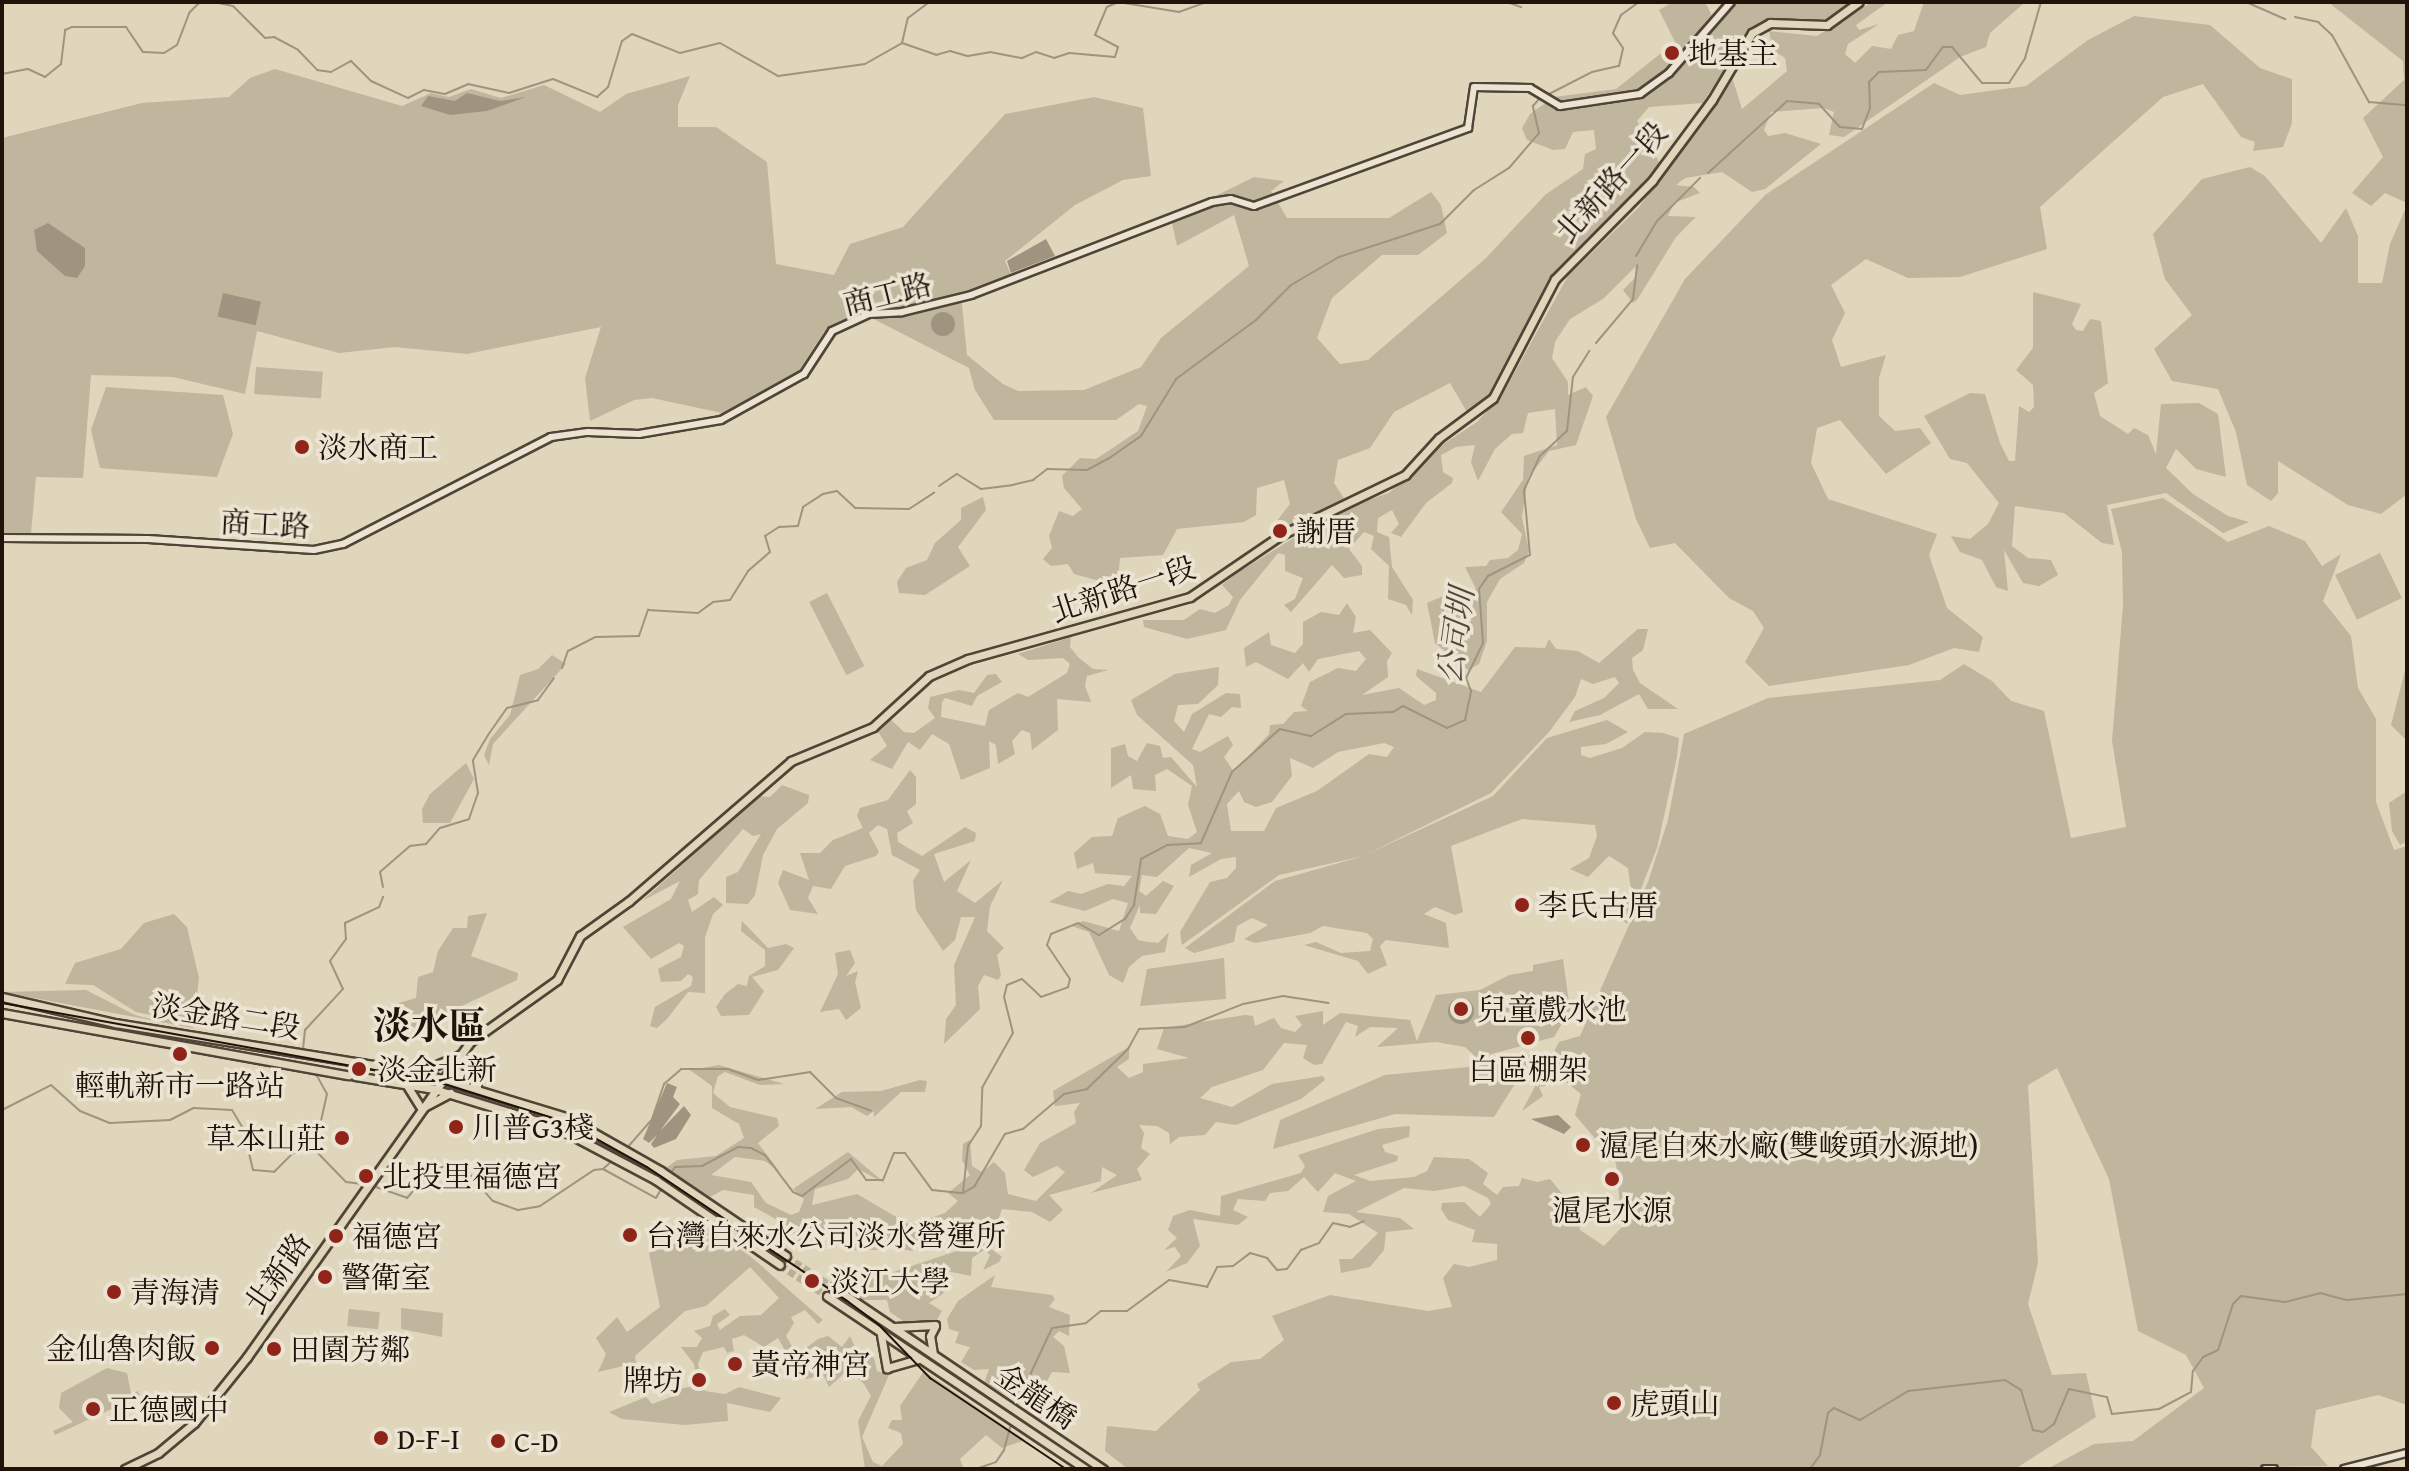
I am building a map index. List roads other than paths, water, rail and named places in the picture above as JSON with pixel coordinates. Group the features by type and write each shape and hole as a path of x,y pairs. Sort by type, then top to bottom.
{"main road":[{"name":"北新路一段","path":"443,1077 479,1035 557,980 580,936 629,901 804,752 873,727 918,684 947,667 1190,597 1281,535 1405,475 1439,438 1493,398 1555,279 1652,181 1712,100 1752,33 1770,23 1827,25 1859,2"},
{"name":"淡金路二段","path":"2,997 115,1023 443,1077 566,1117 635,1154 786,1256"},
{"name":"淡金路二段","path":"2,1013 434,1089 514,1111 627,1163 780,1265"},
{"path":"418,1072 460,1055 478,1088"},
{"name":"北新路","path":"125,1469 158,1453 194,1423 247,1357 443,1077"},
{"path":"406,1084 421,1108 450,1093"},
{"name":"金龍橋","path":"833,1287 1103,1469"},
{"name":"金龍橋","path":"827,1296 1085,1469"},
{"path":"892,1326 935,1325 930,1336 933,1354"},
{"path":"880,1333 887,1368 919,1359"}],"street":[{"name":"商工路","path":"2,538 329,548 551,437 588,432 639,434 721,420 804,374 832,331 869,314 902,312 971,295 1212,202 1231,199 1254,206 1468,128 1474,87 1530,88 1560,106 1640,94 1669,73 1731,2"},
{"path":"2344,1469 2407,1453"},
{"path":"2265,1469 2274,1469"}],"waterway":[{"path":"2,74 28,69 45,77 61,64 65,30 72,27 126,27 143,52 164,53 177,45 189,13 200,2"},
{"path":"214,2 233,6 265,38 274,37 298,50 317,70 331,72 351,61 371,81 408,98 424,90 445,94 468,84 509,93 553,79 597,97 608,87 622,41 632,34 680,53 720,43 778,76 865,64 902,43 936,55 950,51 968,56 990,52 1022,58 1036,52 1054,58 1069,53 1115,57 1118,47 1095,35 1107,7 1118,2 1179,12 1206,2"},
{"path":"902,43 908,18 929,2"},
{"path":"1507,2 1521,7"},
{"name":"公司圳","path":"1549,94 1592,72 1619,66 1623,48 1613,33 1621,15 1639,2"},
{"name":"公司圳","path":"1708,173 1787,101 1819,104 1840,127 1862,129 1870,108 1869,82 1879,72 1926,70 1943,47 1952,47 1982,83 2009,83 2025,58 2041,2"},
{"name":"公司圳","path":"2246,2 2285,19"},
{"name":"公司圳","path":"2295,17 2318,22 2332,35 2369,102 2407,105"},
{"name":"公司圳","path":"939,486 957,474 981,489 1012,485 1033,480 1047,469 1087,470 1108,459 1141,436 1176,379 1256,320 1291,285 1339,257 1440,224 1474,190 1509,168 1539,133 1533,106 1539,99"},
{"name":"公司圳","path":"1636,256 1657,221 1700,178"},
{"name":"公司圳","path":"1596,343 1633,299 1637,265"},
{"name":"公司圳","path":"670,1174 675,1167 702,1166 738,1147 751,1148 765,1155 793,1192 802,1196 851,1159 866,1180 883,1180 894,1153 905,1153 932,1190 963,1193 968,1146 981,1126 982,1088 1013,1033 1004,997 1007,985 1022,979 1041,997 1068,987 1070,979 1047,945 1051,934 1078,923 1099,935 1125,919 1134,905 1141,859 1167,845 1201,843 1232,772 1280,729 1311,736 1346,714 1393,712 1403,706 1447,728 1465,720 1471,691 1466,678 1483,643 1479,589 1488,576 1530,555 1524,490 1540,456 1567,431 1573,377 1589,351"},
{"name":"公司圳","path":"562,668 568,651 596,637 639,636 648,610 698,613 713,602 730,600 748,571 770,552 765,536 779,527 798,526 803,507 823,494 837,491 855,508 909,509 934,493"},
{"name":"公司圳","path":"383,887 380,872 410,846 426,844 440,828 469,819 478,793 473,760 488,735 507,708 538,700 554,678"},
{"name":"公司圳","path":"303,1049 305,1030 343,989 330,961 346,939 345,923 379,907 383,897"},
{"path":"963,1193 974,1187 1005,1134 1023,1129 1064,1094 1087,1089 1128,1049 1139,1029 1185,1027 1243,1004 1283,996 1328,1003"},
{"path":"627,1148 652,1119 664,1084 681,1069 728,1069 758,1080 810,1072 836,1098 871,1111"},
{"name":"公司圳","path":"317,1076 327,1094 317,1139"},
{"name":"公司圳","path":"2,1110 51,1085 80,1111 110,1123 170,1120 194,1108 232,1110 243,1128 253,1170 274,1172 293,1153 313,1148 346,1182 362,1184"},
{"name":"公司圳","path":"2,1156 2,1165"},
{"path":"603,1169 613,1160"},
{"name":"公司圳","path":"373,1186 407,1198 432,1169 448,1166 471,1176 493,1201 518,1210 540,1206 594,1170 603,1169 656,1198 667,1179"},
{"path":"1015,1407 1052,1328 1086,1323 1101,1311 1127,1311 1169,1280 1207,1287 1217,1267 1233,1266 1250,1253 1267,1258 1277,1270 1287,1269 1301,1250 1319,1243 1333,1223 1350,1227 1364,1221"},
{"path":"1810,1469 1820,1455 1828,1413 1834,1408 1860,1420 1908,1391 2005,1380 2021,1390 2033,1430 2043,1432 2054,1424 2069,1389 2107,1397 2112,1414 2159,1409 2191,1392 2193,1371 2203,1357 2218,1350 2233,1304 2241,1296 2285,1302 2320,1293 2347,1300 2407,1294"},
{"path":"976,1469 996,1462 1004,1450 1014,1413"}],"tunnel":[{"path":"786,1256 833,1287"},
{"path":"780,1265 827,1296"}],"tram line":[{"path":"2,1003 435,1081 568,1123 647,1167 846,1300 879,1325 930,1378 1066,1469"}],"place":[{"name":"地基主","path":"1672,53"},
{"name":"淡水商工","path":"302,447"},
{"name":"謝厝","path":"1280,531"},
{"name":"李氏古厝","path":"1522,905"},
{"name":"兒童戲水池","path":"1461,1009"},
{"name":"白區棚架","path":"1528,1038"},
{"name":"輕軌新市一路站","path":"180,1054"},
{"name":"淡金北新","path":"359,1069"},
{"name":"川普G3棧","path":"456,1127"},
{"name":"草本山莊","path":"342,1138"},
{"name":"滬尾自來水廠(雙峻頭水源地)","path":"1583,1145"},
{"name":"北投里福德宮","path":"366,1176"},
{"name":"滬尾水源","path":"1612,1179"},
{"name":"台灣自來水公司淡水營運所","path":"630,1235"},
{"name":"福德宮","path":"336,1236"},
{"name":"警衛室","path":"325,1277"},
{"name":"淡江大學","path":"812,1281"},
{"name":"青海清","path":"114,1292"},
{"name":"金仙魯肉飯","path":"212,1348"},
{"name":"田園芳鄰","path":"274,1349"},
{"name":"黃帝神宮","path":"735,1364"},
{"name":"牌坊","path":"699,1380"},
{"name":"虎頭山","path":"1614,1403"},
{"name":"正德國中","path":"93,1409"},
{"name":"D-F-I","path":"381,1438"},
{"name":"C-D","path":"498,1441"}],"district":[{"name":"淡水區","path":"430,1026"}]}
